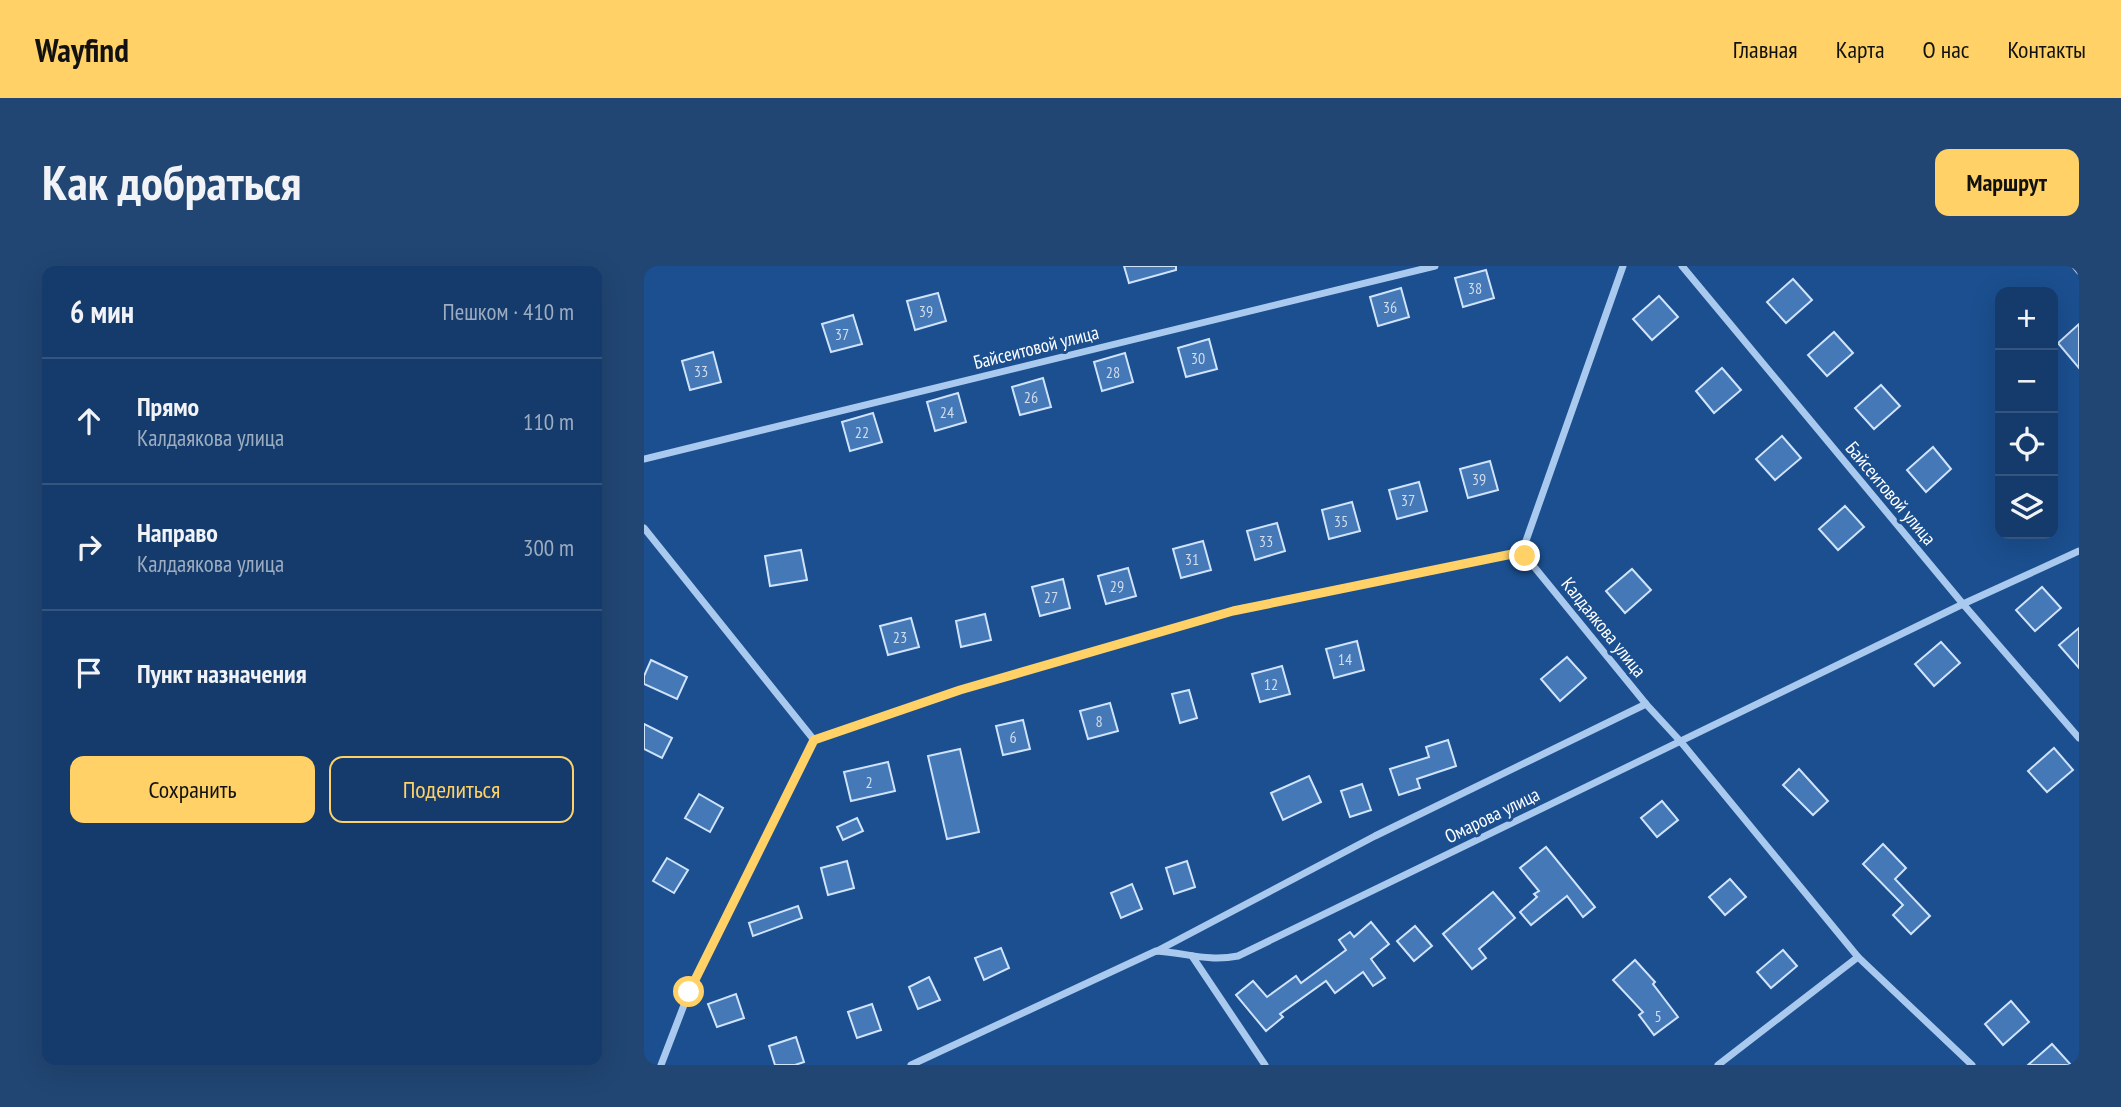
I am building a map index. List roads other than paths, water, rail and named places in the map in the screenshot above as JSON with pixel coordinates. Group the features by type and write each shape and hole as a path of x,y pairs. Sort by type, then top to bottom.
{"street":[{"name":"Байсеитовой улица","path":"644,458 1435,266"},
{"path":"660,1065 689,992 814,740 960,690 1233,611 1522,552 1623,266"},
{"name":"Байсеитовой улица","path":"1682,266 1963,604 2079,738"},
{"path":"2075,266 2079,271"},
{"path":"644,528 814,740"},
{"name":"Омарова улица","path":"1156,951 1217,960 1238,956 1963,604 2079,551"},
{"name":"Калдаякова улица","path":"1522,552 1858,957 1972,1065"},
{"path":"911,1065 1156,951 1375,836 1646,704"},
{"path":"1192,956 1265,1065"},
{"path":"1718,1065 1858,957"}]}
